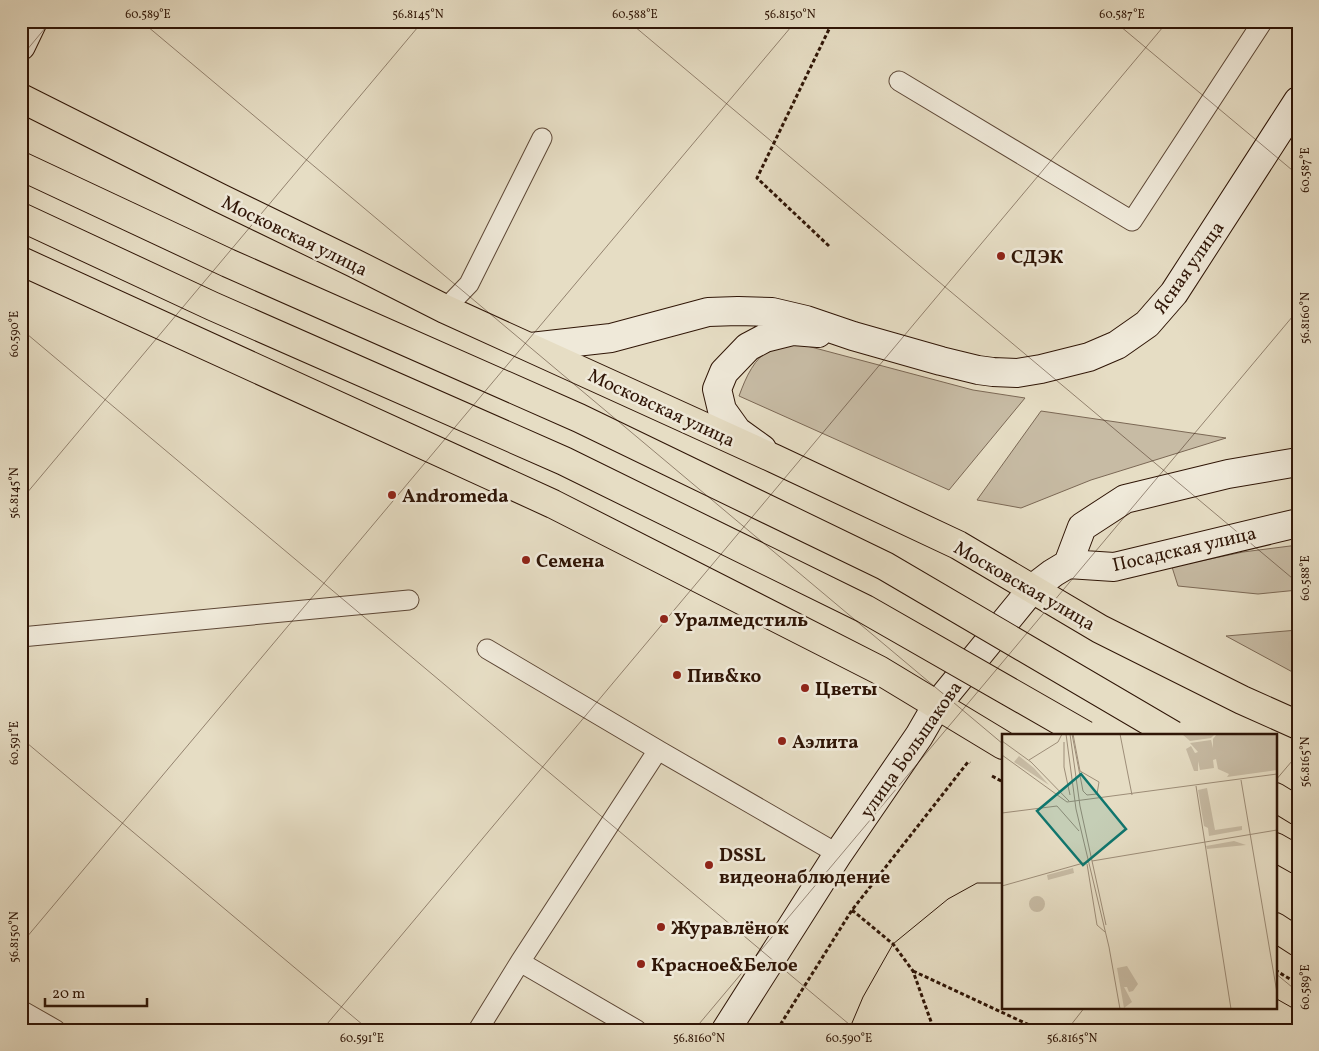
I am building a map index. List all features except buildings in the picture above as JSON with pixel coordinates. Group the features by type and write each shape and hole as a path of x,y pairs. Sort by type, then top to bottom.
{"main road":[{"name":"Московская улица","path":"21,98 445,309 775,459 958,545 1100,629 1242,700 1298,725"},
{"path":"21,166 228,263 579,418 885,566 1171,734"},
{"path":"21,217 212,306 564,460 865,609 1083,734"},
{"path":"21,261 553,504 879,670 1002,744"},
{"path":"1276,798 1298,811"},
{"path":"1276,848 1298,860"},
{"path":"1276,928 1298,942"}],"street":[{"path":"21,46 33,21"},
{"name":"Ясная улица","path":"853,336 978,370 1017,373 1089,357 1117,345 1147,324 1174,293 1298,101"},
{"path":"531,347 611,338 708,312 772,312 806,320 853,336"},
{"path":"775,459 737,431 722,410 717,389 724,372 748,346 766,338 793,331 853,336"},
{"path":"1068,564 1082,527 1125,499 1228,474 1298,462"},
{"name":"Посадская улица","path":"1068,564 1114,567 1298,523"},
{"name":"улица Большакова","path":"726,1030 838,854 919,736 937,705 1032,589 1068,564"}],"lane":[{"path":"899,81 1132,221 1262,21"},
{"path":"445,309 469,284 542,138"},
{"path":"21,637 409,600"},
{"path":"487,649 838,854"},
{"path":"478,1030 658,750"},
{"path":"520,962 637,1030"},
{"path":"21,1010 56,1030"}],"path":[{"path":"829,246 757,178 833,21"},
{"path":"777,1030 852,910 968,762"},
{"path":"852,910 893,944 913,971 934,1030"},
{"path":"913,971 1040,1030"},
{"path":"1276,971 1298,984"}],"shaded area":[{"path":"796,343 973,390 1025,398 949,490 739,396 748,375 760,357 775,347"},
{"path":"1041,411 1226,438 1091,480 1021,508 977,500"},
{"path":"1298,545 1298,590 1258,594 1178,586 1172,567 1243,552"},
{"path":"1298,630 1298,675 1226,636"}],"tram line":[{"path":"849,1030 863,997 893,944 948,899 977,883 1002,883"},
{"path":"1276,999 1298,1011"}],"place":[{"name":"СДЭК","path":"1001,256"},
{"name":"Andromeda","path":"392,495"},
{"name":"Семена","path":"526,560"},
{"name":"Уралмедстиль","path":"664,619"},
{"name":"Пив&ко","path":"677,675"},
{"name":"Цветы","path":"805,688"},
{"name":"Аэлита","path":"782,741"},
{"name":"DSSL видеонаблюдение","path":"709,865"},
{"name":"Журавлёнок","path":"661,927"},
{"name":"Красное&Белое","path":"641,964"}]}
